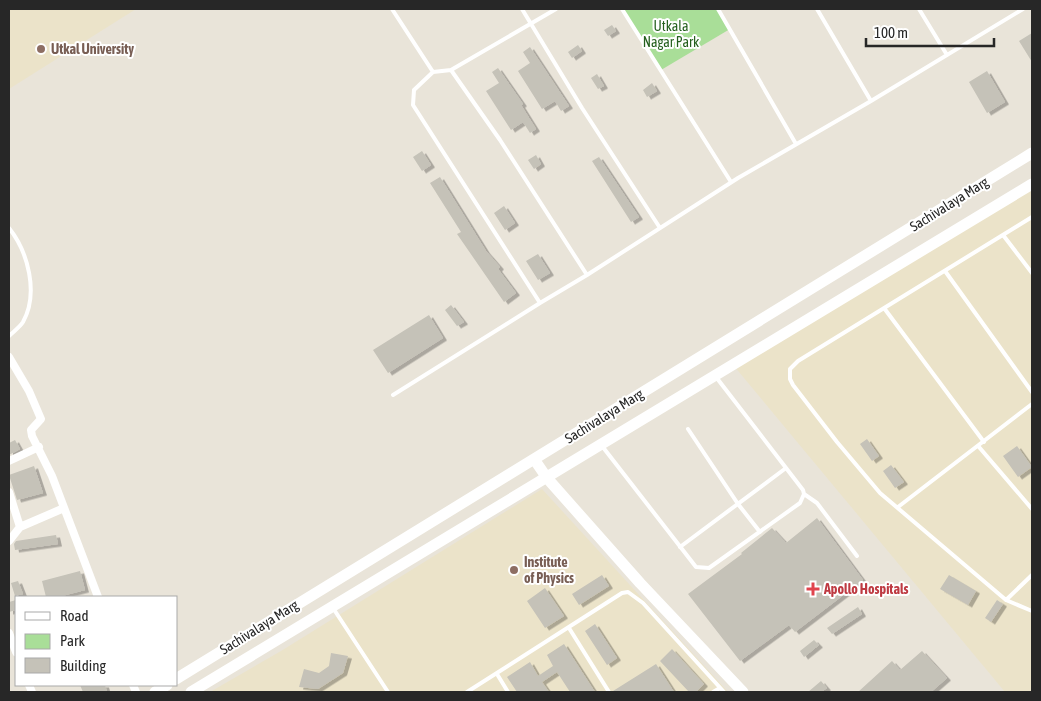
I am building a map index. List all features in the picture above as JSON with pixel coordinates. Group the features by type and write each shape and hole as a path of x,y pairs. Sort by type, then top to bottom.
{"main road":[{"name":"Sachivalaya Marg","path":"178,678 1032,153"},
{"path":"191,692 1032,184"},
{"path":"534,459 547,478 640,583 743,692"}],"street":[{"path":"9,357 29,391 40,419 31,430 64,508 98,596"},
{"path":"9,461 39,447"},
{"path":"9,492 20,527"},
{"path":"9,541 20,527 64,508"},
{"path":"9,633 15,649"}],"lane":[{"path":"392,9 433,72"},
{"path":"522,9 582,108 660,228"},
{"path":"540,303 436,146 412,105 414,90 433,72 451,70 532,25 556,9"},
{"path":"622,9 731,182"},
{"path":"718,9 796,144"},
{"path":"817,9 871,101"},
{"path":"919,9 947,55"},
{"path":"393,395 587,275 731,182 871,101 1023,9"},
{"path":"451,70 500,140 587,275"},
{"path":"1032,217 798,362 790,369 789,374 793,385 880,493 1006,600 1032,610"},
{"path":"9,228 26,261 31,280 30,298 23,322 9,336"},
{"path":"1003,235 1032,273"},
{"path":"945,271 1032,392"},
{"path":"884,308 984,442"},
{"path":"715,376 803,490 804,494 817,503 857,556"},
{"path":"898,507 979,447 1032,404"},
{"path":"688,429 738,504 760,532"},
{"path":"600,444 696,567 709,568 800,503 804,494"},
{"path":"979,447 1032,509"},
{"path":"680,547 786,468"},
{"path":"1006,600 1032,575"},
{"path":"467,692 622,593 628,592 643,603 724,692"},
{"path":"333,607 388,692"},
{"path":"569,628 608,692"},
{"path":"497,674 508,692"},
{"path":"713,692 720,688"}],"shaded area":[{"name":"Utkal University","path":"9,9 136,9 9,89"},
{"path":"1032,188 1032,692 1005,692 734,366"},
{"name":"Institute of Physics","path":"542,489 728,692 210,692 281,651"}],"green space":[{"name":"Utkala Nagar Park","path":"623,9 718,9 730,29 661,70"}],"building":[{"path":"612,25 616,31 608,36 604,30"},
{"path":"1032,33 1032,62 1019,41"},
{"path":"578,45 582,51 572,58 568,52"},
{"path":"530,47 569,106 561,111 555,101 542,109 518,71 530,63 523,52"},
{"path":"498,68 523,104 521,105 536,129 530,133 523,122 511,130 486,91 499,83 492,72"},
{"path":"987,71 1005,102 987,113 969,82"},
{"path":"597,74 604,86 598,89 591,78"},
{"path":"652,83 657,91 647,97 643,90"},
{"path":"422,151 431,165 422,171 413,157"},
{"path":"536,155 541,164 534,169 528,160"},
{"path":"599,157 639,217 631,222 592,161"},
{"path":"440,177 486,251 500,267 498,269 516,293 504,302 457,234 461,232 430,183"},
{"path":"504,206 515,223 505,230 494,213"},
{"path":"538,254 550,273 538,280 526,261"},
{"path":"451,305 464,322 457,326 445,310"},
{"path":"429,315 443,338 388,373 373,350"},
{"path":"867,439 879,456 872,461 860,444"},
{"path":"15,440 20,449 9,455 9,443"},
{"path":"1017,446 1032,467 1018,477 1003,456"},
{"path":"891,465 904,482 895,488 883,471"},
{"path":"34,466 43,493 17,500 9,475"},
{"path":"817,518 863,580 795,632 789,625 740,661 688,594 742,554 772,528 786,543"},
{"path":"56,535 58,544 15,550 14,544 16,541"},
{"path":"80,571 85,590 62,596 46,596 42,581"},
{"path":"602,575 609,586 579,605 572,594"},
{"path":"949,575 976,591 968,605 940,589"},
{"path":"18,581 23,594 15,596 11,583"},
{"path":"545,588 564,616 545,628 527,601"},
{"path":"15,600 15,610 9,612 9,602"},
{"path":"997,600 1003,604 991,622 985,618"},
{"path":"858,607 862,614 832,634 827,628"},
{"path":"595,624 617,658 607,665 585,631"},
{"path":"814,640 819,645 804,657 800,651"},
{"path":"564,644 595,692 570,692 557,672 542,682 549,692 517,692 507,677 530,662 538,676 553,666 547,655"},
{"path":"672,649 704,684 696,692 689,692 660,661"},
{"path":"922,651 947,678 931,692 858,692 892,661 900,670"},
{"path":"331,653 348,656 343,673 318,689 299,687 304,669 319,673 329,666"},
{"path":"656,664 674,692 613,692 613,691"},
{"path":"821,681 827,688 821,692 808,692"},
{"path":"80,686 105,686 107,692 83,692"}],"place":[{"name":"Utkal University","path":"41,49"},
{"name":"Institute of Physics","path":"514,570"},
{"name":"Apollo Hospitals","path":"813,589"}]}
